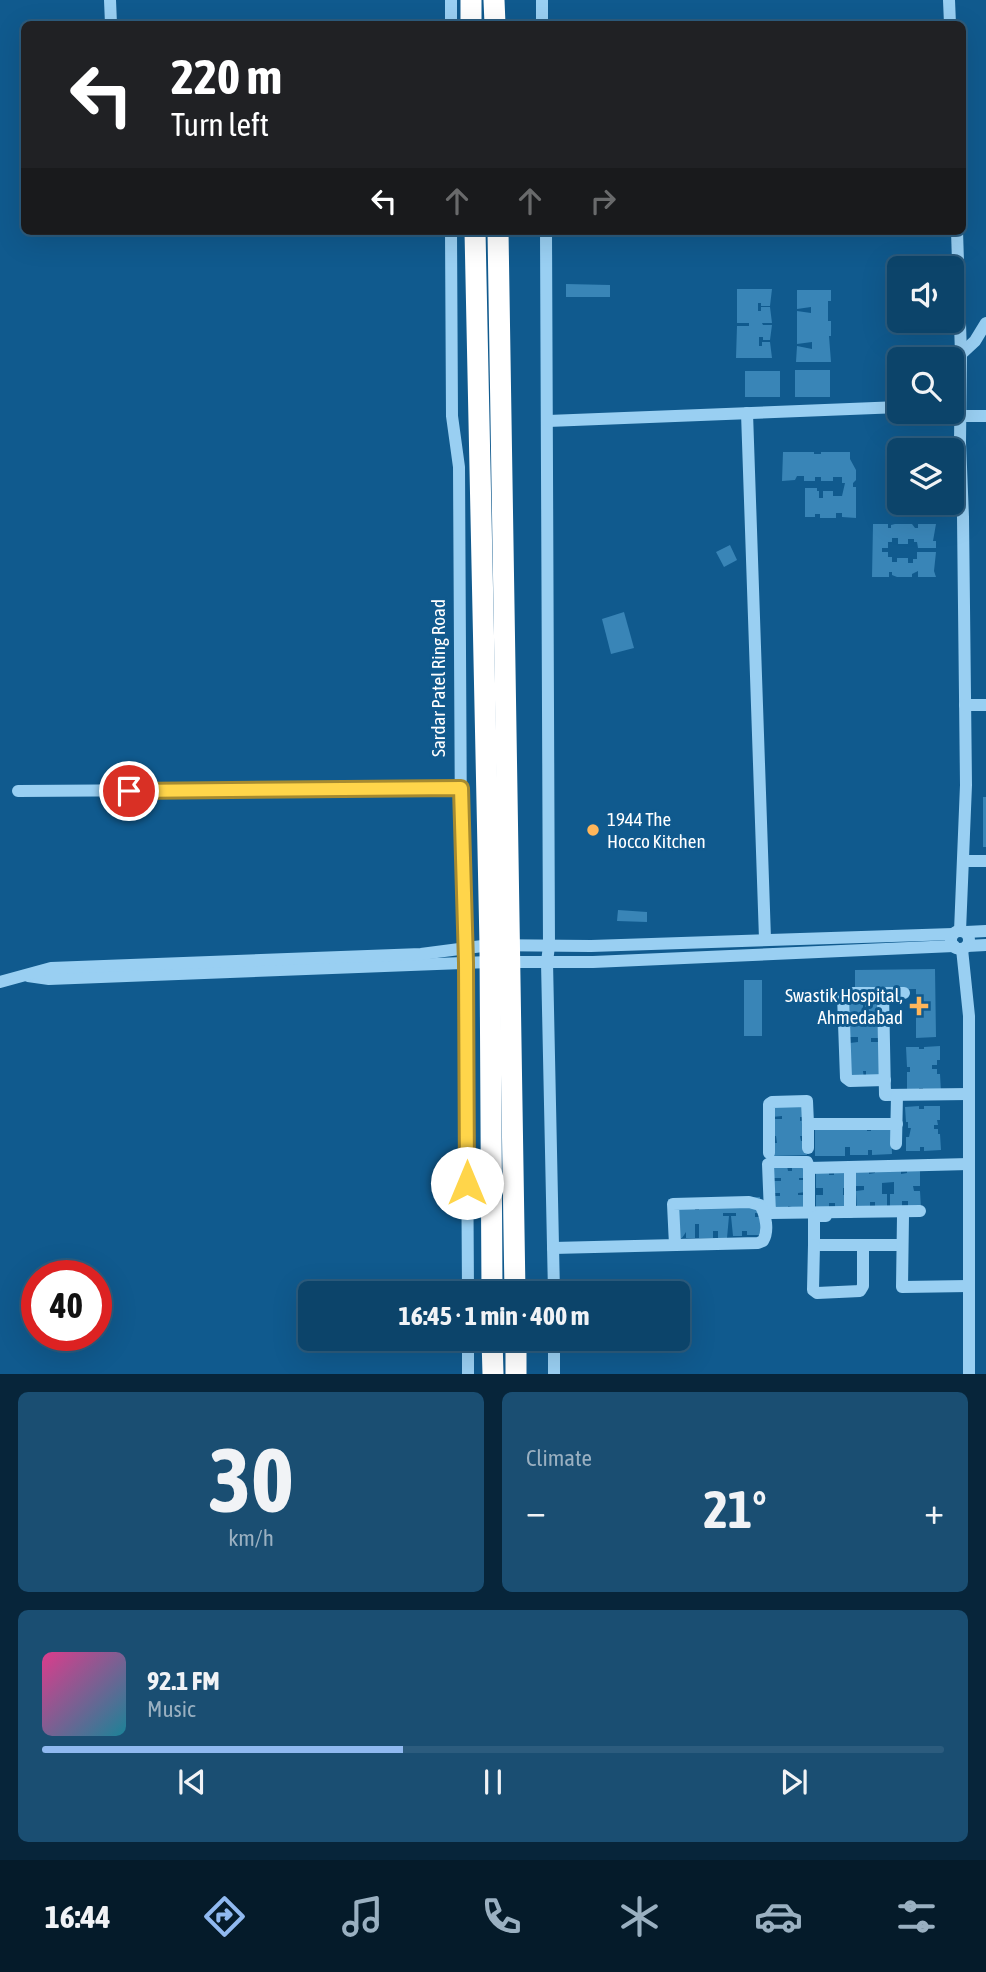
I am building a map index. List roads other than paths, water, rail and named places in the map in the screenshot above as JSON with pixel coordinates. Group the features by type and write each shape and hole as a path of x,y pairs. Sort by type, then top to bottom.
{"highway":[{"path":"471,0 471,21"},
{"path":"494,0 495,21"},
{"path":"475,235 489,953 492,1281"},
{"path":"498,235 515,1281"},
{"path":"492,1351 493,1374"},
{"path":"516,1351 516,1374"}],"street":[{"path":"110,0 111,21"},
{"path":"450,0 451,21"},
{"path":"542,0 542,21"},
{"path":"949,0 950,21"},
{"name":"Sardar Patel Ring Road","path":"452,235 452,416 459,467 468,1281"},
{"path":"545,235 548,421 547,962 554,1281"},
{"path":"957,235 961,347"},
{"path":"964,351 975,341 986,323"},
{"path":"548,421 887,408"},
{"path":"964,411 986,416"},
{"path":"747,413 765,939"},
{"path":"957,424 966,785 960,940 969,1016 969,1374"},
{"path":"965,705 986,705"},
{"path":"18,791 461,788"},
{"path":"963,861 986,861"},
{"path":"0,982 51,968 421,954 466,948 547,962 960,940 986,931"},
{"path":"511,954 549,946 765,939 960,940 986,945"},
{"path":"24,976 63,979 466,963 489,953"},
{"path":"884,1080 850,1081 845,1076 843,996 848,993 904,993"},
{"path":"883,993 885,1095 969,1094"},
{"path":"897,1095 897,1144"},
{"path":"769,1153 770,1102 807,1101 807,1148"},
{"path":"808,1124 897,1124"},
{"path":"809,1212 807,1162 772,1162 768,1166 770,1213 919,1213 903,1216 814,1218 813,1290 817,1293 858,1292 862,1289 863,1245"},
{"path":"809,1168 969,1164"},
{"path":"850,1167 850,1212"},
{"path":"553,1248 758,1243 763,1241 767,1234 764,1211 760,1205 749,1202 673,1204 675,1245"},
{"path":"903,1216 902,1287 969,1286"},
{"path":"814,1245 902,1245"},
{"path":"468,1351 468,1374"},
{"path":"554,1351 554,1374"}],"place":[{"name":"1944 The Hocco Kitchen","path":"593,830"},
{"name":"Swastik Hospital, Ahmedabad","path":"919,1006"}]}
